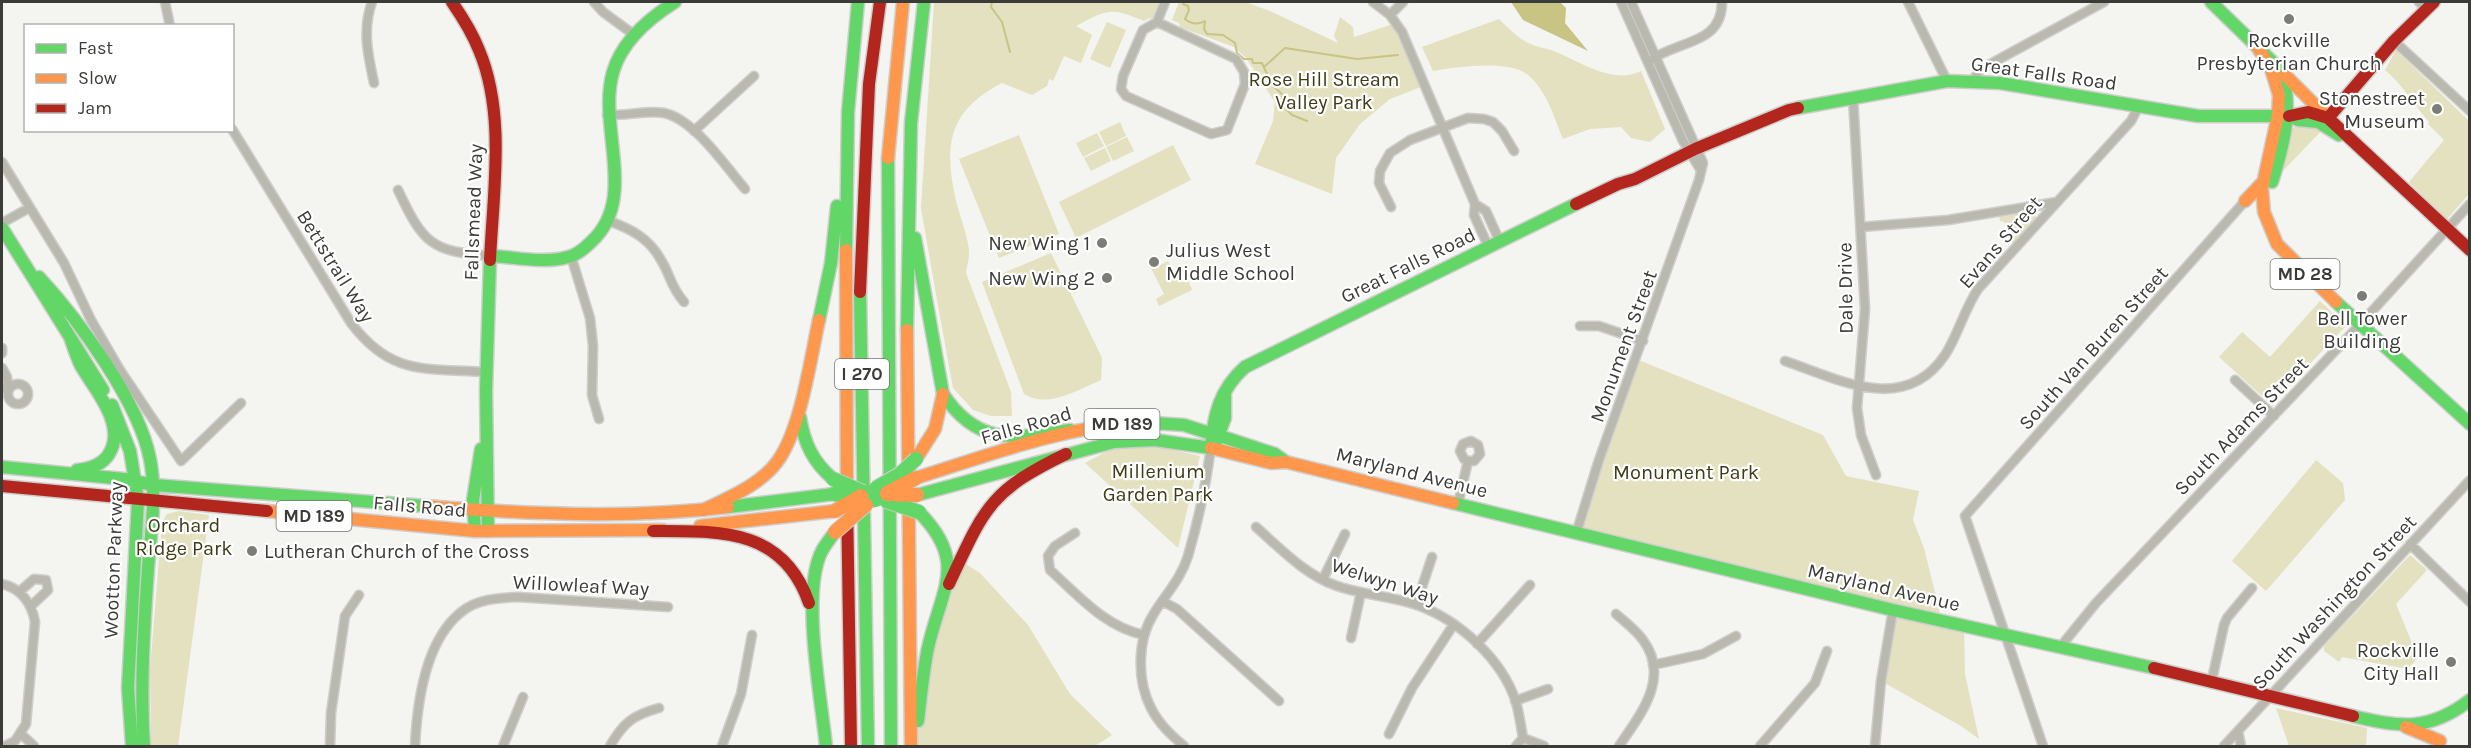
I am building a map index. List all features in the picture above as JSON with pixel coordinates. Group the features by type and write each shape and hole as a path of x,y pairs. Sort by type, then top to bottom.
{"main road":[{"name":"Fallsmead Way","path":"452,2 475,37 488,72 493,96 496,134 481,531"},
{"path":"491,256 557,259 571,256 594,242 605,230 616,192 607,114 612,73 633,34 675,2"},
{"name":"I 270","path":"851,747 845,347 846,159 852,46 858,2"},
{"name":"I 270","path":"868,747 860,278 869,84 880,2"},
{"name":"I 270","path":"891,747 887,170 903,2"},
{"name":"I 270","path":"913,747 906,362 911,123 924,2"},
{"name":"MD 28","path":"2211,2 2282,72 2287,86 2283,115 2264,181 2264,208 2277,244 2359,326 2469,424"},
{"path":"2328,118 2426,4"},
{"name":"MD 28","path":"2258,48 2275,81 2286,135 2264,208"},
{"path":"2282,72 2469,250"},
{"name":"Great Falls Road","path":"1215,434 1216,414 1214,411 1218,400 1236,374 1245,367 1618,184 1627,173 1789,110 1947,81 1972,81 2035,88 2198,116 2283,115"},
{"path":"2283,115 2297,111 2320,114 2328,118"},
{"path":"2283,115 2298,120 2318,122 2367,154"},
{"path":"911,123 916,243 943,394 951,409 963,421 977,429 996,435 1013,437 1070,430"},
{"path":"703,510 759,480 776,464 790,438 799,408 831,263 839,193 846,159"},
{"path":"2245,201 2264,181"},
{"path":"2245,201 2255,201 2264,208"},
{"name":"Wootton Parkway","path":"2,228 93,372 120,422 132,451 138,500 128,665 132,747"},
{"name":"Wootton Parkway","path":"23,261 53,292 120,389 147,447 153,501 141,682 144,747"},
{"path":"47,472 94,466 108,456 114,442 112,422 77,358 71,340"},
{"name":"Great Falls Road","path":"1211,448 1227,400 1224,392"},
{"path":"826,747 813,618 816,566 820,554 835,532 928,446 935,431 943,394"},
{"path":"799,408 802,434 808,451 819,467 833,478 873,499 918,512 938,532 945,546 947,577 944,595 928,646 913,747"},
{"path":"1175,424 1203,419 1214,411"},
{"name":"Falls Road","path":"2,486 481,531 653,531 835,511 873,499 916,478 1070,430 1128,424 1175,424 1215,434"},
{"name":"Maryland Avenue","path":"1215,434 1275,454 1286,462"},
{"name":"Falls Road","path":"2,467 136,481 153,485 481,512 596,515 703,510 834,494 873,499 917,495 1098,445 1154,438 1211,448"},
{"name":"Maryland Avenue","path":"1211,448 1271,463 1286,462 1893,610 2061,646 2211,684 2406,727 2434,722 2469,700"},
{"path":"944,595 978,524 998,495 1029,473 1066,454"},
{"path":"653,531 724,532 768,548 784,560 803,584 813,618"},
{"path":"2434,722 2441,744"},
{"path":"2406,727 2441,744"}],"street":[{"path":"165,2 170,24"},
{"path":"372,2 365,42 374,83"},
{"path":"594,2 603,12 633,34"},
{"path":"1157,22 1236,58 1245,72 1245,84 1227,130 1212,134 1126,96 1121,88 1122,76 1143,30 1157,22 1165,2"},
{"path":"1373,2 1390,15 1412,50 1475,204 1474,215 1495,245"},
{"path":"1390,15 1404,2"},
{"path":"1621,2 1652,59"},
{"path":"1631,2 1652,59 1691,150"},
{"path":"1652,59 1712,32 1719,21 1722,2"},
{"path":"1908,2 1947,81"},
{"path":"1972,81 1981,69 2104,2"},
{"path":"2394,41 2469,111"},
{"path":"694,131 754,76"},
{"name":"Dale Drive","path":"1853,97 1865,309 1858,423 1876,475"},
{"name":"Evans Street","path":"1785,361 1859,386 1886,390 1900,388 1926,376 1950,346 1962,315 1978,289 2131,121 2139,106"},
{"path":"607,114 663,113 680,120 694,131 745,189"},
{"path":"1390,207 1379,183 1384,161 1390,153 1404,143 1468,118 1485,119 1493,122 1502,131 1514,152"},
{"name":"Bettstrail Way","path":"234,132 351,323 366,343 384,357 414,368 486,372"},
{"name":"Monument Street","path":"1576,534 1599,460 1699,180 1703,163 1691,150"},
{"path":"2,162 64,263 91,320 120,370 181,461 241,403"},
{"path":"398,190 414,224 432,242 456,254 491,256"},
{"name":"South Van Buren Street","path":"2005,635 1965,516 2245,201"},
{"path":"1861,227 1948,220 2057,202"},
{"path":"1475,204 1486,211 1495,245"},
{"name":"South Adams Street","path":"2061,646 2096,603 2359,326 2469,204"},
{"path":"2,223 29,208"},
{"path":"609,221 632,230 646,240 662,260 672,289 684,302"},
{"path":"571,256 590,318 593,346 592,395 599,419"},
{"path":"1580,326 1599,326 1643,341"},
{"path":"2,368 8,377 7,388"},
{"path":"2235,380 2274,416"},
{"path":"1184,747 1167,732 1150,706 1143,684 1141,652 1151,617 1179,578 1188,556 1211,448"},
{"path":"1458,504 1468,461"},
{"name":"South Washington Street","path":"2224,747 2469,480"},
{"name":"Welwyn Way","path":"1256,527 1302,568 1336,586 1416,605 1454,624 1477,644 1497,668 1515,701 1523,738"},
{"path":"1075,533 1055,546 1048,556 1050,570 1105,620 1125,631 1144,635"},
{"path":"1323,579 1345,534"},
{"path":"2410,544 2469,602"},
{"path":"1416,605 1432,557"},
{"path":"19,592 34,579 46,580 48,590 31,606"},
{"path":"2,584 19,592 31,606 35,630 28,713 21,734 8,746"},
{"path":"1477,644 1530,585"},
{"path":"2211,684 2227,618 2252,588"},
{"path":"1351,638 1361,592"},
{"path":"330,747 331,713 345,616 359,595"},
{"name":"Willowleaf Way","path":"415,747 417,711 429,664 440,638 461,611 479,602 496,598 518,597 668,607"},
{"path":"1162,601 1176,609 1279,701"},
{"path":"1875,747 1881,681 1893,610"},
{"path":"1616,614 1643,639 1653,664 1654,683 1648,702 1619,747"},
{"path":"1389,734 1412,688 1454,624"},
{"path":"722,747 741,694 752,635"},
{"path":"2005,635 2043,747"},
{"path":"1653,664 1703,654 1736,636"},
{"path":"1760,747 1815,683 1827,651"},
{"path":"1515,701 1548,690"},
{"path":"503,747 522,697"},
{"path":"610,747 627,722 638,714 659,708"},
{"path":"2238,731 2241,747"},
{"path":"21,734 34,747"},
{"path":"1516,747 1523,738 1544,747"}],"green space":[{"path":"934,2 1161,2 1155,20 1149,18 1144,21 1124,13 1109,12 1076,26 1092,35 1081,63 1064,56 1053,81 1049,79 1047,86 1032,95 1002,83 986,92 964,113 952,137 950,152 954,194 969,250 966,273 1011,392 1012,416 991,416 973,410 953,388 921,208"},
{"name":"Rose Hill Stream Valley Park","path":"1179,2 1245,2 1270,11 1338,43 1334,36 1340,17 1353,27 1354,37 1396,23 1426,85 1390,99 1360,124 1336,158 1332,194 1255,164 1273,121 1275,102 1246,58 1234,47 1180,27 1179,23 1172,20"},
{"path":"1499,19 1528,43 1554,51 1597,70 1619,75 1630,75 1641,71 1665,129 1650,142 1631,138 1621,127 1590,129 1563,139 1540,89 1535,81 1520,70 1509,67 1482,66 1433,71 1422,47"},
{"path":"1107,22 1126,30 1110,68 1090,59"},
{"path":"2396,50 2469,121 2469,194 2446,220 2409,182 2444,140 2428,124 2429,122 2403,89 2385,70"},
{"path":"1120,122 1126,136 1106,146 1099,132"},
{"path":"2301,124 2323,129 2279,175 2293,128"},
{"path":"1097,133 1104,146 1083,157 1076,143"},
{"path":"1019,135 1059,234 999,258 959,159"},
{"path":"1127,137 1134,151 1113,161 1106,147"},
{"path":"1173,145 1191,180 1076,238 1059,202"},
{"path":"1105,148 1111,161 1091,171 1084,158"},
{"path":"2031,210 2035,212 2036,219 2012,244 2010,241 2011,228 2000,221 1999,216"},
{"path":"1051,253 1102,358 1101,380 1072,393 1043,400 1024,394 982,282"},
{"path":"1156,258 1160,265 1168,261 1175,276 1180,274 1184,282 1188,280 1192,290 1159,306 1156,299 1164,294 1148,262"},
{"path":"2320,301 2346,326 2271,404 2219,357 2242,332 2270,357"},
{"name":"Monument Park","path":"1636,359 1823,435 1846,476 1919,491 1913,520 1924,548 1942,621 1964,626 1965,674 1979,739 1961,726 1881,681 1893,611 1576,534"},
{"name":"Millenium Garden Park","path":"1128,440 1200,456 1178,548 1085,463"},
{"path":"2316,460 2343,483 2345,500 2266,591 2232,561"},
{"name":"Orchard Ridge Park","path":"178,511 209,515 178,746 151,746 150,670 162,522 167,514"},
{"path":"2410,555 2427,570 2396,604 2412,643 2422,653 2408,669 2342,657 2339,662 2324,651 2324,646"},
{"path":"961,561 980,573 1028,625 1070,694 1112,735 1095,746 915,746 928,646"},
{"path":"2276,708 2367,728 2366,746 2289,746"}],"shaded area":[{"path":"1511,2 1560,2 1566,8 1565,23 1588,51 1523,20"}],"waterway":[{"path":"992,2 991,7 1002,22 1010,52"},
{"path":"1183,4 1188,6 1189,10 1185,19 1195,23 1205,21 1204,29 1207,34 1223,35 1235,43 1237,53 1244,59 1252,59 1253,63 1262,63 1272,85 1283,95 1281,101 1284,107 1292,115 1307,121"},
{"path":"1264,67 1285,48 1357,59 1398,55"}],"traffic: fast":[{"path":"491,256 539,260 568,257 586,247 605,225 612,205 615,184 609,93 613,72 629,41 655,16 675,2"},
{"path":"846,250 848,112 858,2"},
{"path":"907,330 911,123 924,2"},
{"path":"2211,2 2282,71 2287,99 2286,127 2272,182"},
{"path":"1798,108 1947,81 2000,83 2198,116 2289,116"},
{"path":"2289,116 2298,120 2318,122 2339,135"},
{"path":"888,158 891,746"},
{"path":"1211,448 1219,404 1229,384 1245,367 1576,204"},
{"path":"819,320 831,263 837,206"},
{"path":"2,228 103,390"},
{"path":"915,238 943,394 956,411 984,431 999,435 1032,435 1070,430"},
{"path":"488,531 486,391 490,260"},
{"path":"39,277 71,315 105,362 134,412 150,459 153,499 143,657 144,746"},
{"path":"860,292 868,746"},
{"path":"2336,302 2470,424"},
{"path":"71,340 81,366 107,408 114,431 114,443 106,458 95,466 77,470"},
{"path":"1216,442 1225,418 1225,392"},
{"path":"112,405 130,451 138,500 128,688 132,746"},
{"path":"800,417 810,451 833,479"},
{"path":"1137,422 1184,425 1218,436"},
{"path":"1220,436 1275,454 1286,462"},
{"path":"917,495 1114,442 1155,440 1211,448"},
{"path":"475,531 473,500 481,449"},
{"path":"876,488 900,474 916,459"},
{"path":"2,467 124,479 154,485 425,506"},
{"path":"833,479 863,492"},
{"path":"728,507 834,494"},
{"path":"834,494 876,500"},
{"path":"886,501 919,512"},
{"path":"1453,503 1893,610 2154,668"},
{"path":"918,721 926,657 947,577 947,562 943,546 934,530 919,512"},
{"path":"826,746 814,649 813,597 815,574 820,555 835,532"},
{"path":"2353,716 2385,723 2414,724 2441,717 2470,700"}],"traffic: slow":[{"path":"888,158 903,2"},
{"path":"2258,48 2271,69 2279,95 2278,115 2262,188 2264,212 2277,244 2336,302"},
{"path":"2285,75 2328,118"},
{"path":"2245,201 2264,181"},
{"path":"846,250 847,501"},
{"path":"703,510 753,484 777,462 798,414 819,320"},
{"path":"907,330 911,746"},
{"path":"916,459 935,429 943,394"},
{"path":"916,478 1052,436 1137,422"},
{"path":"1211,448 1271,463 1286,462 1453,503"},
{"path":"887,493 916,478"},
{"path":"887,494 917,495"},
{"path":"835,511 861,496"},
{"path":"835,532 866,505"},
{"path":"425,506 576,514 652,513 728,507"},
{"path":"267,511 475,531 663,530"},
{"path":"700,526 835,511"},
{"path":"2406,727 2440,741"}],"traffic: jam":[{"path":"452,2 479,50 493,100 496,154 490,260"},
{"path":"860,292 869,84 880,2"},
{"path":"2328,118 2394,41 2434,2"},
{"path":"1576,204 1618,184 1635,179 1695,149 1798,108"},
{"path":"2289,116 2308,112 2328,118 2470,250"},
{"path":"949,584 971,537 992,505 1020,479 1066,454"},
{"path":"2,486 267,511"},
{"path":"847,501 851,746"},
{"path":"653,531 725,534 766,547 783,560 798,578 809,603"},
{"path":"2154,668 2353,716"}],"place":[{"name":"Rockville Presbyterian Church","path":"2289,19"},
{"name":"Stonestreet Museum","path":"2437,109"},
{"name":"New Wing 1","path":"1102,243"},
{"name":"Julius West Middle School","path":"1154,262"},
{"name":"New Wing 2","path":"1107,278"},
{"name":"Bell Tower Building","path":"2362,296"},
{"name":"Lutheran Church of the Cross","path":"252,551"},
{"name":"Rockville City Hall","path":"2451,662"}]}
